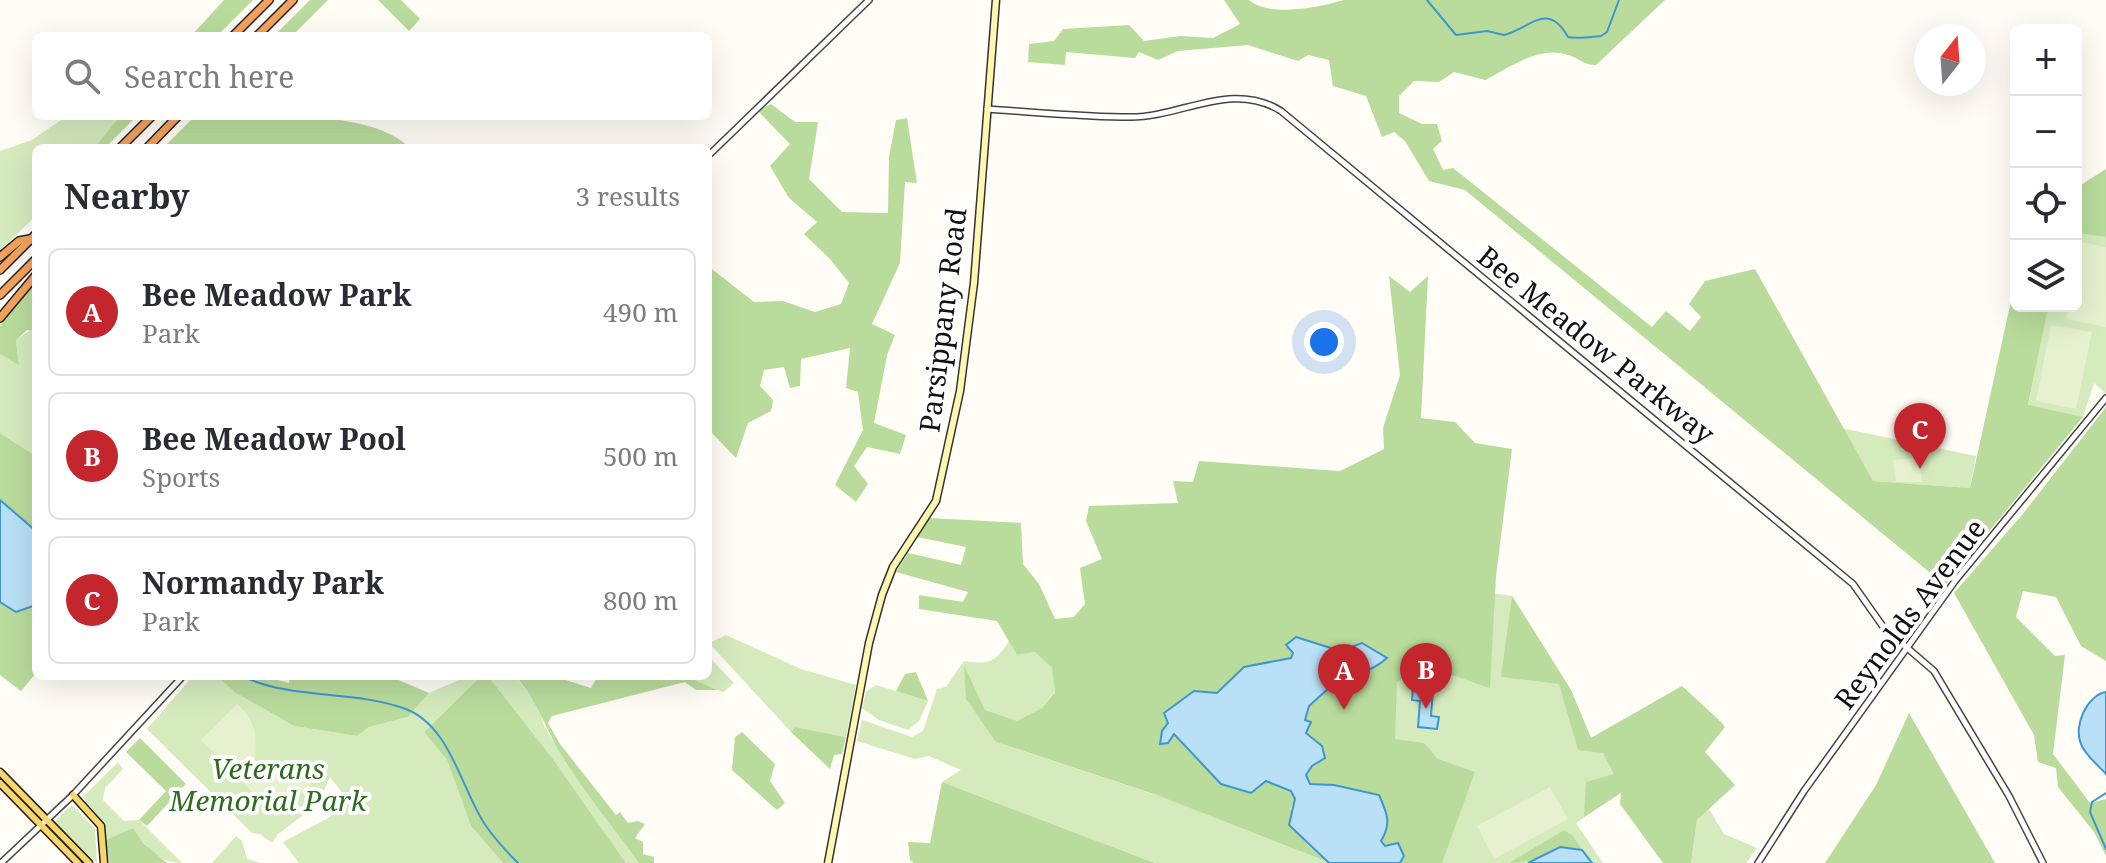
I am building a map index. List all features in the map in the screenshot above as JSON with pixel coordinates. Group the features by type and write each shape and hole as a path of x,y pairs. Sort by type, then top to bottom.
{"highway":[{"path":"237,32 269,0"},
{"path":"261,32 293,0"},
{"path":"124,144 148,120"},
{"path":"151,144 174,120"},
{"path":"0,257 19,241 32,237"},
{"path":"0,270 32,238"},
{"path":"0,295 32,263"},
{"path":"0,318 32,280"}],"main road":[{"name":"Parsippany Road","path":"828,863 869,643 882,595 893,567 936,501 944,474 970,324 996,0"},
{"path":"0,772 76,863"},
{"path":"0,783 89,863"},
{"path":"73,795 101,826 104,863"}],"street":[{"path":"712,152 869,0"},
{"name":"Bee Meadow Parkway","path":"986,109 1129,117 1229,98 1256,100 1273,106 1848,579 1884,628 1934,671 2009,796 2043,863"},
{"name":"Reynolds Avenue","path":"1758,863 1804,791 1955,581 2106,398"},
{"path":"1,863 73,795 179,680"}],"green space":[{"path":"224,0 253,0 221,32 195,32"},
{"path":"310,0 328,0 296,32 278,32"},
{"path":"378,0 401,0 420,19 409,31"},
{"path":"1224,0 1249,0 1269,9 1282,10 1344,0 1665,0 1596,65 1568,55 1546,53 1525,59 1485,80 1454,72 1439,82 1414,81 1399,96 1399,113 1422,124 1437,124 1442,141 1433,149 1443,170 1453,168 1652,327 1666,311 1690,331 1701,317 1689,304 1705,281 1755,269 1873,481 1970,488 2010,305 2010,312 2048,312 2028,405 2083,417 1945,585 1465,190 1429,181 1405,141 1394,132 1382,137 1366,96 1333,86 1329,60 1308,55 1298,61 1248,45 1178,51 1158,60 1139,52 1135,58 1066,52 1065,65 1028,62 1029,44 1054,41 1063,29 1129,25 1144,41 1180,36 1213,38 1240,24"},
{"path":"771,104 795,122 818,122 809,179 842,212 888,213 889,157 896,120 907,118 917,183 905,182 900,263 872,324 895,335 887,355 874,423 906,435 900,454 867,447 854,466 868,484 856,502 835,485 863,430 858,392 846,388 850,348 801,359 800,386 790,388 784,367 764,370 760,386 773,400 771,411 748,423 736,458 712,433 712,269 754,302 783,301 815,312 841,304 849,283 804,234 817,222 789,198 770,166 790,144 758,111"},
{"path":"61,120 117,120 97,144 32,144 32,220 0,250 0,151 32,140"},
{"path":"117,120 133,120 109,144 97,144"},
{"path":"191,120 339,120 368,126 392,135 404,144 167,144"},
{"path":"2106,169 2106,237 2082,234 2082,184"},
{"path":"2082,233 2106,237 2106,394 2094,383 2083,417 2028,406 2047,312 2082,312"},
{"path":"2082,242 2106,247 2106,327 2066,319 2067,312 2082,312"},
{"path":"1389,276 1410,292 1428,276 1421,418 1455,422 1475,443 1512,449 1496,576 1490,688 1431,672 1419,672 1397,682 1395,739 1424,743 1438,759 1475,772 1442,863 1400,863 1404,856 1385,846 1334,785 1310,784 1306,774 1325,758 1322,746 1306,733 1311,722 1305,721 1309,706 1330,687 1326,675 1359,674 1386,657 1362,643 1340,651 1296,637 1291,659 1244,667 1217,693 1194,691 1174,733 1221,784 1262,781 1289,791 1295,799 1290,809 1306,844 1326,861 1157,795 996,742 966,699 964,665 985,710 1017,721 1042,708 1055,692 1052,668 1035,652 1017,655 997,621 919,609 919,595 963,602 968,592 896,572 908,553 961,565 966,547 917,537 930,518 1021,523 1023,564 1039,584 1055,619 1074,617 1085,604 1080,568 1102,559 1086,521 1089,506 1178,503 1173,481 1193,482 1199,461 1340,471 1384,449 1383,428 1400,375"},
{"path":"32,285 32,330 27,330 16,340 19,365 0,354 0,326"},
{"path":"2051,325 2092,332 2076,409 2036,401"},
{"path":"32,329 32,453 0,433 0,354 19,364 16,340"},
{"path":"2106,407 2106,661 2081,646 2056,597 2023,591 2016,617 2055,656 2065,655 2053,754 2090,803 2106,799 2106,856 2094,832 2058,787 2056,768 2038,762 2034,735 1954,593 2022,515"},
{"path":"1841,428 1976,456 1970,488 1873,481"},
{"path":"0,433 32,453 32,528 0,500"},
{"path":"1919,458 1922,482 1896,482 1893,460"},
{"path":"1340,570 1512,596 1571,690 1591,738 1682,686 1722,723 1576,823 1603,863 1155,863 942,782 961,770 929,756 915,759 857,741 862,720 912,737 923,731 937,689 946,687 964,661 980,663 996,658 1009,641 1017,655 1035,652 1052,668 1055,691 1042,708 1018,722 985,710 965,668 996,742 1156,795"},
{"path":"1512,596 1571,690 1591,738 1682,686 1725,727 1705,752 1735,785 1697,820 1691,863 1663,863 1620,804 1621,793 1584,817 1586,782 1614,774 1603,753 1578,750 1559,684 1501,677"},
{"path":"0,602 16,612 32,606 32,678 21,691 0,675"},
{"path":"726,635 801,669 856,685 846,737 795,727 791,732 712,646 712,642"},
{"path":"712,660 734,683 723,692 694,680 712,680"},
{"path":"916,672 928,701 896,691 905,674"},
{"name":"Veterans Memorial Park","path":"190,680 221,680 236,693 294,726 357,736 369,727 408,717 429,693 459,680 477,680 424,732 447,760 471,826 503,863 299,863 283,842 330,817 341,791 330,777 318,804 278,834 272,843 260,834 252,833 147,729"},
{"path":"221,680 278,680 289,683 289,680 398,680 429,693 408,717 369,727 357,736 294,726 236,693"},
{"path":"477,680 491,680 553,759 626,863 503,863 471,826 447,760 424,732"},
{"path":"491,680 518,680 539,707 544,726 564,759 639,863 626,863 553,759"},
{"path":"519,680 566,680 591,688 596,680 694,680 718,690 696,690 685,682 552,716 548,723 560,744 616,815 620,812 628,823 638,821 645,824 635,838 643,842 643,854 654,857 654,863 639,863 580,783"},
{"path":"876,685 928,701 919,721 908,730 879,720 862,708 866,692"},
{"path":"237,704 252,723 256,743 255,760 239,776 201,740"},
{"path":"1909,713 1995,863 1825,863 1876,785"},
{"path":"795,727 846,737 842,754 834,755 830,769 791,732"},
{"path":"742,732 775,764 770,781 785,803 777,810 732,770 735,737"},
{"path":"140,738 186,784 147,826 139,820 166,791 126,752"},
{"path":"118,762 123,769 105,788 103,800 124,821 139,820 182,863 153,853 133,828 107,840 104,824 83,797"},
{"name":"Veterans Memorial Park","path":"282,764 299,768 315,781 276,817 241,780 262,767"},
{"path":"942,782 1155,863 914,863 910,860 908,842 930,843"},
{"path":"1550,787 1568,819 1494,859 1477,826"},
{"path":"72,805 95,829 97,863 54,822"},
{"path":"1709,809 1724,834 1757,848 1746,863 1691,863 1697,820"},
{"path":"133,828 144,844 167,863 109,863 106,840"},
{"path":"1564,830 1573,836 1582,850 1560,850 1509,863"},
{"path":"236,836 242,841 247,859 261,863 212,863"}],"water":[{"path":"0,500 32,528 32,606 16,612 0,602"},
{"path":"1296,637 1340,651 1362,643 1387,658 1366,671 1326,675 1330,687 1309,706 1305,720 1311,722 1306,733 1322,746 1325,758 1312,766 1306,775 1310,784 1334,785 1379,795 1387,818 1381,841 1385,846 1398,843 1404,856 1400,863 1329,863 1289,825 1295,799 1291,791 1266,781 1251,793 1221,784 1174,734 1168,743 1160,744 1162,731 1168,723 1164,713 1194,691 1217,693 1244,667 1291,658 1293,653 1286,645"},
{"path":"1413,688 1433,690 1431,716 1439,717 1437,729 1418,727 1420,701 1412,700"},
{"path":"2106,692 2106,774 2083,748 2079,729 2088,705 2099,694"},
{"path":"1560,847 1582,850 1592,863 1528,863"}],"waterway":[{"path":"1427,0 1456,35 1487,31 1504,35 1545,19 1553,20 1568,37 1576,38 1601,36 1607,32 1619,0"},
{"path":"252,680 281,689 383,702 419,716 444,743 486,826 518,863"},
{"path":"2106,793 2092,802 2090,812 2106,849"}],"place":[{"name":"Normandy Park","path":"1920,469"},
{"name":"Bee Meadow Pool","path":"1426,709"},
{"name":"Bee Meadow Park","path":"1344,710"}]}
